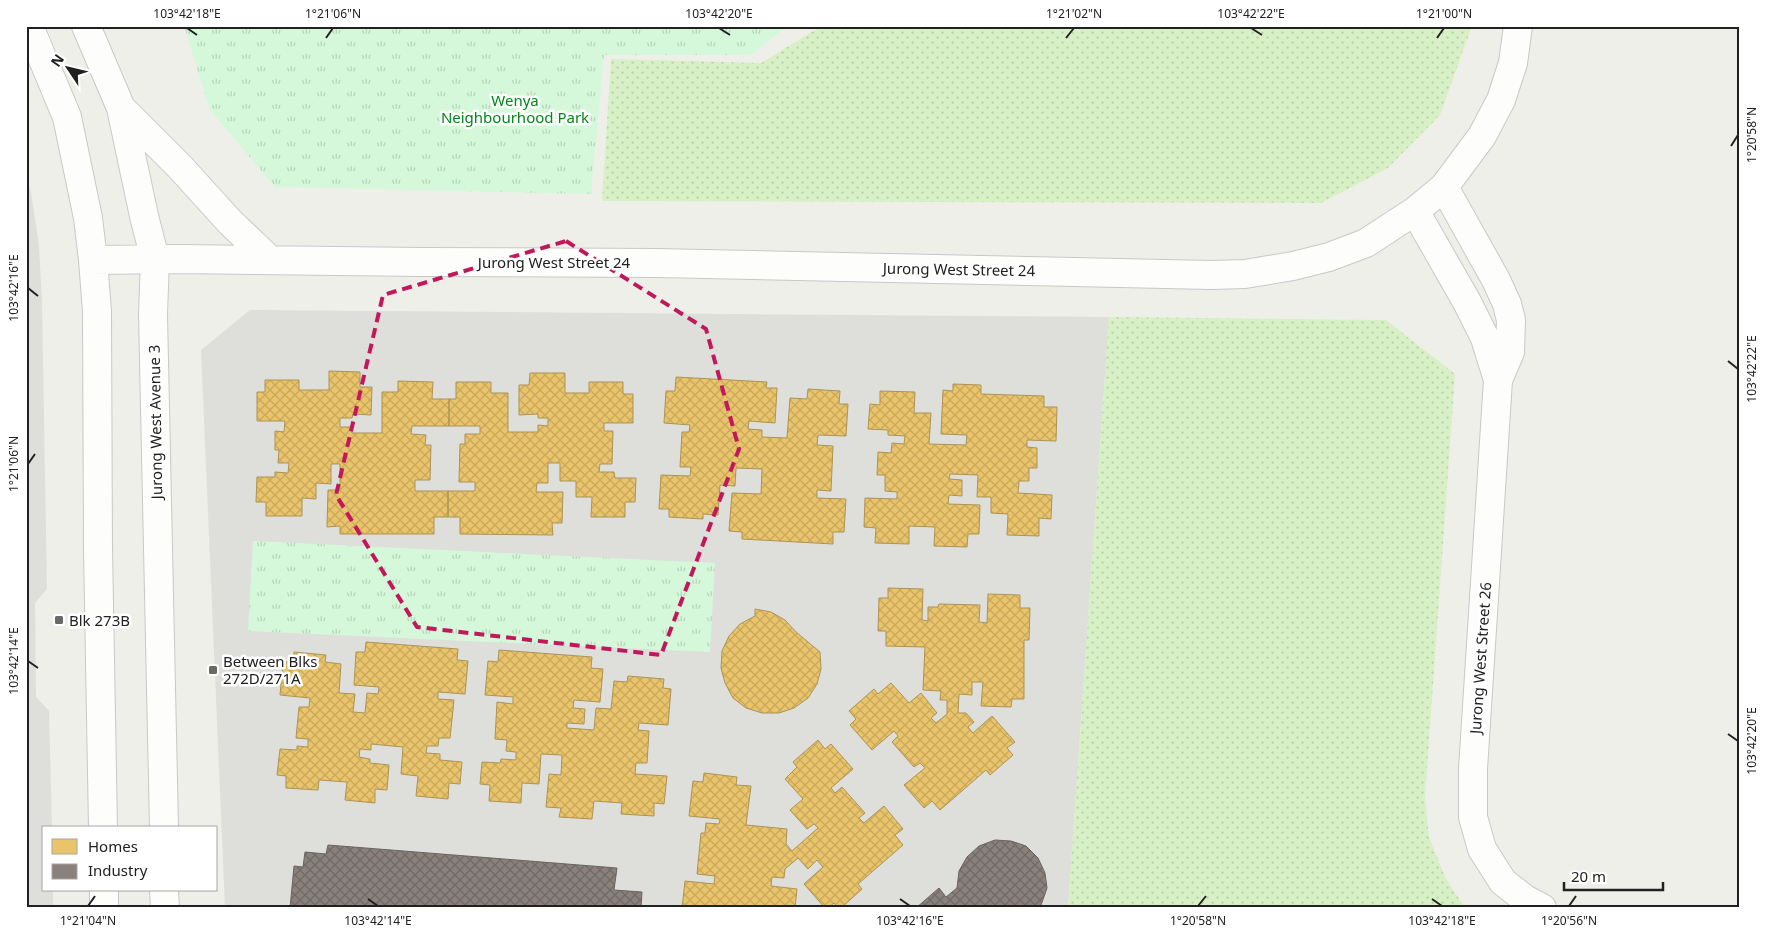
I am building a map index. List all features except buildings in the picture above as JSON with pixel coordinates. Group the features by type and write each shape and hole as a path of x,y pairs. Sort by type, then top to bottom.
{"street":[{"path":"29,26 67,117 88,218 93,260 97,311 98,549 103,826"},
{"name":"Jurong West Avenue 3","path":"86,26 121,108 155,259 153,314 164,826"},
{"name":"Jurong West Street 24","path":"93,260 657,263 1211,275 1246,274 1293,266 1329,257 1366,242 1415,211 1444,187 1482,136 1501,100 1513,63 1518,26"},
{"path":"121,108 181,168 230,222 270,260"},
{"name":"Jurong West Street 26","path":"1444,187 1496,280 1507,304 1511,320 1510,352 1498,380 1473,769 1473,817 1482,849 1503,882 1525,899 1542,908"},
{"name":"Jurong West Street 26","path":"1415,211 1467,302 1485,338 1498,380"},
{"path":"104,892 104,908"},
{"path":"164,892 165,908"}],"highlighted area":[{"path":"566,241 706,329 739,449 661,655 417,627 336,495 383,295"}],"shaded area":[{"path":"26,174 31,192 39,246 42,302 47,589 35,603 36,697 49,711 52,826 42,826 42,892 53,892 53,908 26,908"},
{"path":"250,310 1109,317 1068,908 225,908 201,350"}],"green space":[{"name":"Wenya Neighbourhood Park","path":"184,26 787,26 751,55 604,55 591,194 275,187 210,110"},
{"path":"821,26 1472,26 1440,115 1388,168 1321,203 602,201 611,59 761,63"},
{"path":"1109,317 1386,320 1455,374 1425,798 1429,837 1445,877 1465,908 1068,908"},
{"path":"253,541 715,563 710,652 248,631"}],"place":[{"name":"Blk 273B","path":"59,620"},
{"name":"Between Blks 272D/271A","path":"213,670"}]}
